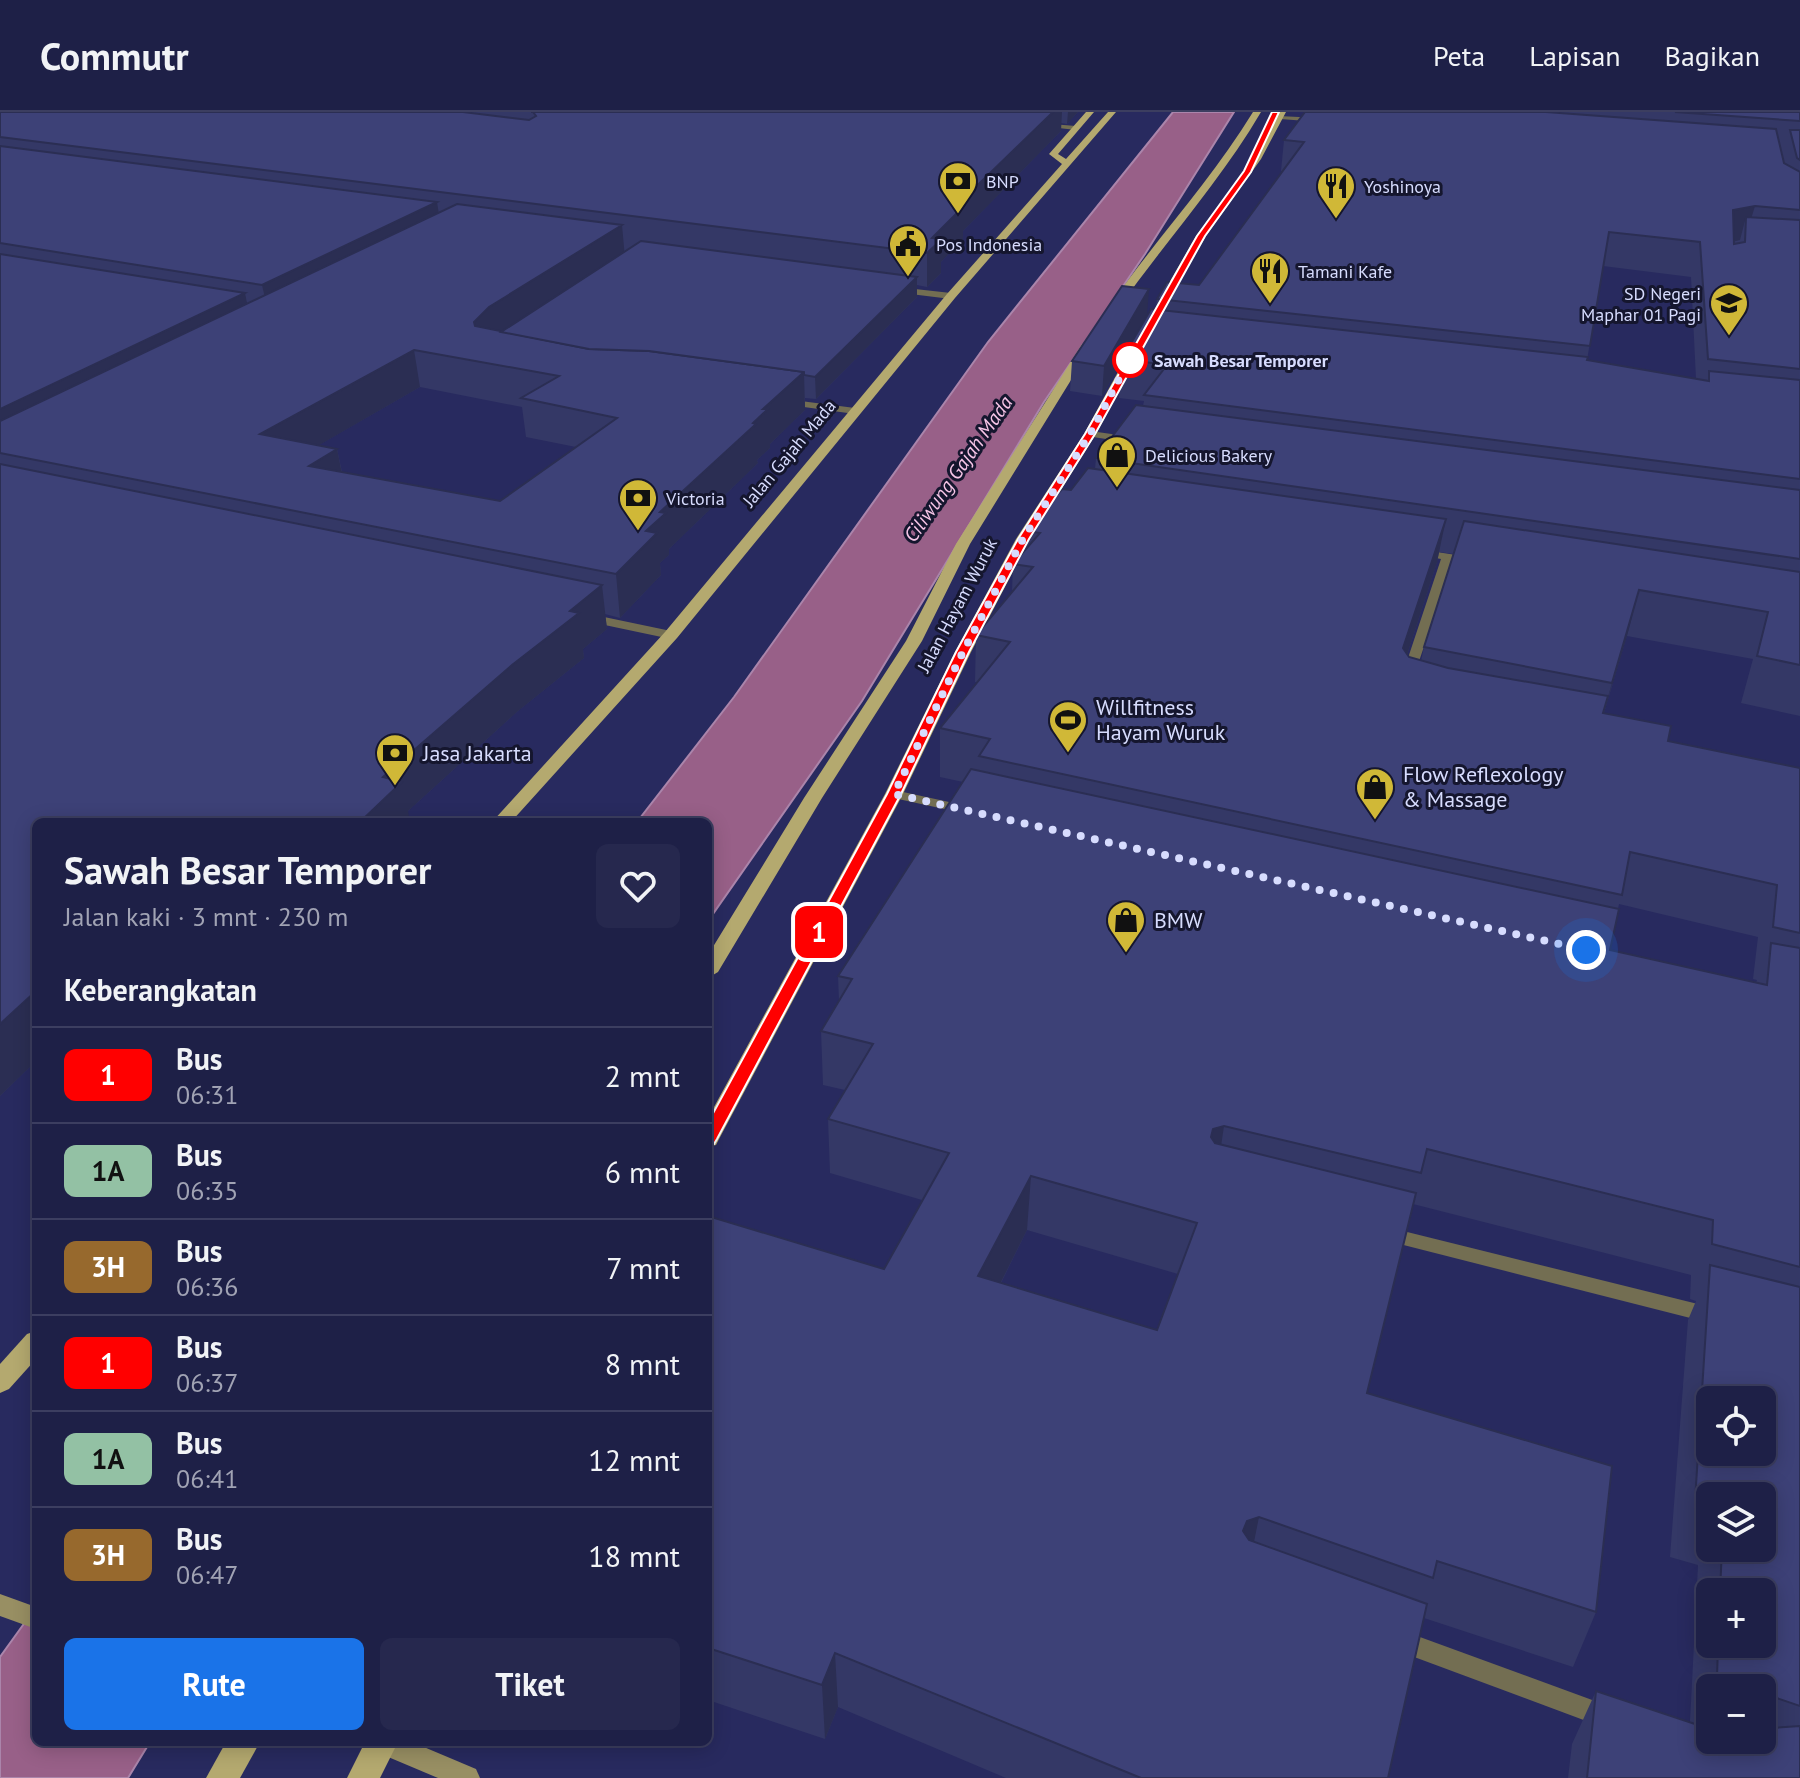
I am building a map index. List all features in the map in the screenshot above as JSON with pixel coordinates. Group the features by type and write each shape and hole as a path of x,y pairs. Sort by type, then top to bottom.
{"main road":[{"path":"1068,164 1053,154 1090,112"},
{"name":"Jalan Gajah Mada","path":"505,818 671,635 951,296 1112,112"},
{"path":"1108,316 1150,255 1242,137 1257,112"},
{"path":"1155,315 1201,236 1247,172 1279,114"},
{"name":"Jalan Hayam Wuruk","path":"712,965 813,798 914,641 963,544 1093,337"},
{"name":"Jalan Hayam Wuruk","path":"712,1132 894,794 963,652 1053,500 1140,340"},
{"path":"0,1382 32,1346"},
{"path":"222,1778 242,1746"},
{"path":"363,1778 380,1746"},
{"path":"391,1746 467,1778"}],"street":[{"path":"1279,114 1325,121"},
{"path":"1032,124 1076,128"},
{"path":"891,289 951,296"},
{"path":"771,400 855,411"},
{"path":"1090,434 1151,442"},
{"path":"1401,550 1496,564"},
{"path":"1404,696 1448,557"},
{"path":"578,616 671,635"},
{"path":"894,794 991,815"},
{"path":"1369,1229 1723,1319"},
{"path":"1379,1633 1629,1724"}],"water":[{"name":"Ciliwung Gajah Mada","path":"1173,112 1234,112 1145,254 1044,402 862,701 712,915 712,818 640,818 734,697 988,342"},
{"path":"32,1613 32,1746 148,1746 128,1778 0,1778 0,1657"}],"building":[{"path":"0,112 463,112 529,120 536,116 533,112 1053,112 956,206 963,207 932,238 942,239 927,253 0,137"},
{"path":"1305,112 1546,112 1776,129 1784,163 1800,172 1800,210 1755,206 1733,210 1734,244 1745,242 1746,217 1800,220 1800,369 1708,359 1700,242 1609,232 1590,346 1157,299 1167,282 1199,285 1304,142 1284,140"},
{"path":"1675,112 1800,112 1800,121"},
{"path":"1790,130 1800,130 1800,160 1797,158"},
{"path":"0,146 437,202 262,285 0,243"},
{"path":"457,204 622,225 489,307 474,322 475,326 589,349 649,351 804,372 763,409 768,409 753,423 756,424 660,512 666,513 646,531 657,533 616,574 0,453 0,421","holes":["414,350 559,376 521,398 617,418 500,501 309,466 337,449 260,434"]},
{"path":"641,241 917,277 815,377 804,375 804,372 649,351 589,349 501,332"},
{"path":"0,254 245,293 0,409"},
{"path":"1122,286 1149,289 1104,366 1072,361"},
{"path":"1151,309 1588,357 1587,360 1709,381 1709,371 1800,380 1800,479 1144,395 1167,365 1122,359"},
{"path":"1136,405 1800,490 1800,559 1096,458"},
{"path":"0,464 602,585 570,611 579,613 512,665 383,777 402,782 364,818 32,818 32,995 0,1024"},
{"path":"1088,468 1446,519 1403,648 1409,657 1448,668 1608,696 1603,713 1671,726 1668,741 1800,768 1800,933 1773,927 1777,885 1630,852 1622,895 979,756 990,739 940,728 1010,642 976,635 1033,567 1013,564 1040,533 1025,531 1062,489 1071,490"},
{"path":"1464,521 1800,572 1800,665 1757,656 1768,612 1639,590 1612,683 1424,647"},
{"path":"971,769 1619,909 1610,950 1767,985 1771,943 1800,948 1800,1267 1712,1244 1713,1220 1427,1149 1421,1173 1224,1126 1213,1129 1211,1137 1215,1143 1416,1193 1367,1393 1612,1466 1596,1612 1437,1561 1433,1578 1259,1517 1247,1521 1243,1531 1249,1540 1427,1604 1388,1778 1141,1778 835,1653 822,1685 712,1649 712,1217 884,1269 949,1153 828,1119 873,1044 821,1031 852,979 838,976","holes":["1031,1176 1197,1223 1157,1330 978,1276"]},
{"path":"1710,1265 1800,1287 1800,1706 1776,1698 1776,1674 1717,1674 1718,1658 1776,1658 1776,1578 1721,1578 1721,1562 1776,1562 1776,1482 1696,1482 1697,1466 1776,1466 1776,1386 1702,1386"},
{"path":"1596,1691 1696,1724 1696,1754 1776,1754 1776,1728 1800,1726 1800,1778 1587,1778"}],"bus line":[{"name":"1","path":"712,1132 894,794 963,652 1023,539 1090,434 1201,236 1247,172 1275,112"}],"place":[{"name":"BNP","path":"958,215"},
{"name":"Yoshinoya","path":"1336,220"},
{"name":"Pos Indonesia","path":"908,278"},
{"name":"Tamani Kafe","path":"1270,305"},
{"name":"SD Negeri Maphar 01 Pagi","path":"1729,337"},
{"name":"Sawah Besar Temporer","path":"1130,360"},
{"name":"Delicious Bakery","path":"1117,489"},
{"name":"Victoria","path":"638,532"},
{"name":"Willfitness Hayam Wuruk","path":"1068,754"},
{"name":"Jasa Jakarta","path":"395,787"},
{"name":"Flow Reflexology & Massage","path":"1375,821"},
{"name":"BMW","path":"1126,954"}],"route":[{"path":"1130,360 1134,351 1090,434 1023,539 963,652 894,794 1586,950"}]}
